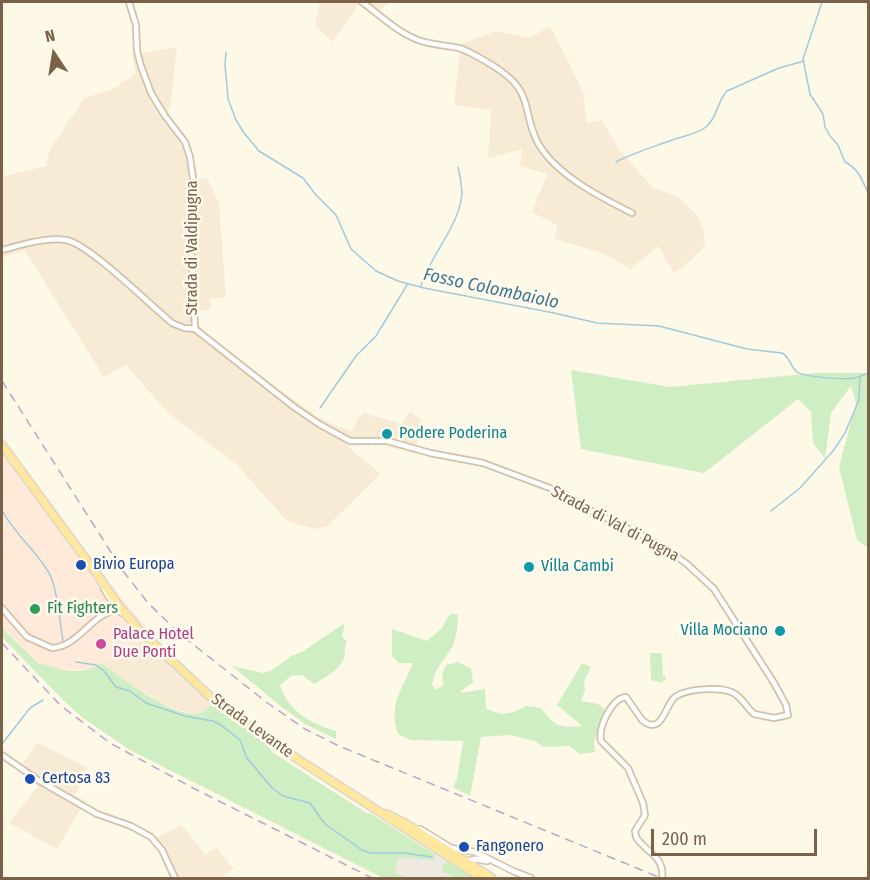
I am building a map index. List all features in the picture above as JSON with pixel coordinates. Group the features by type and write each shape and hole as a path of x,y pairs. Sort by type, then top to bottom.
{"main road":[{"name":"Strada Levante","path":"2,445 133,623 181,671 239,719 367,804 462,861"},
{"name":"Strada Levante","path":"102,583 147,636"},
{"name":"Strada Levante","path":"367,804 408,825 462,861"},
{"path":"462,861 482,879"},
{"path":"462,861 492,879"}],"street":[{"name":"Strada di Valdipugna","path":"129,2 136,25 141,66 151,93 185,142 190,157 195,192 190,238 195,329"},
{"path":"362,2 411,37 420,41 462,48 502,71 520,89 525,98 534,135 548,156 586,190 632,213"},
{"path":"2,250 37,241 56,239 77,243 172,323 184,328 195,329"},
{"name":"Strada di Val di Pugna","path":"195,329 294,407 334,433 350,441 388,441 430,453 473,460 563,493 672,553 714,589 774,683 786,705 788,715 774,718 754,714 738,696 724,690 702,690 674,697 660,722 654,724 645,723 626,697 617,701 608,713 600,735 601,741 627,768 639,794 645,814 635,831 636,837 659,861 662,867 662,879"},
{"path":"102,583 112,602 104,615"},
{"path":"2,608 27,637 52,648 65,645 104,615 118,610 133,623"},
{"path":"2,755 38,780 99,816 128,825 151,837 162,850 175,879"},
{"path":"408,825 426,832 451,848 468,850 515,872"},
{"path":"462,861 468,850"},
{"path":"462,861 482,860 530,878"}],"shaded area":[{"path":"320,2 388,2 376,14 359,4 332,42 315,25"},
{"path":"550,26 583,92 587,123 602,120 618,148 652,187 679,198 697,215 703,230 705,246 686,265 674,273 658,246 631,269 602,253 555,239 557,225 532,212 547,174 520,166 522,149 488,158 491,110 454,105 461,44 496,31 530,38"},
{"path":"177,47 170,108 162,120 180,141 186,156 189,180 207,178 219,203 226,297 210,299 211,309 197,312 202,330 281,391 318,417 338,427 353,432 357,419 364,413 402,424 410,411 420,419 421,426 415,454 380,444 347,446 381,474 327,526 315,529 287,521 237,465 169,414 126,365 104,377 25,251 2,257 2,177 46,166 50,149 84,98 113,89 136,73 132,55"},
{"path":"2,436 101,572 149,631 92,669 58,670 43,663 40,665 2,628"},
{"path":"149,631 210,692 212,704 203,713 195,714 179,710 160,702 122,680 102,663"},
{"path":"37,743 87,767 75,795 85,801 57,849 9,823 38,786 17,771"},
{"path":"181,825 205,854 217,848 233,868 222,878 170,878 158,850 150,841"},
{"path":"436,855 447,861 444,862 443,872 455,878 407,878 394,872 399,858 434,860"}],"green space":[{"path":"571,370 670,387 816,373 868,373 868,548 857,540 839,467 856,403 851,386 831,413 825,459 813,443 811,412 798,399 704,473 581,449"},
{"path":"450,614 458,614 457,630 452,647 434,678 432,685 436,690 443,685 442,675 446,665 457,662 471,668 473,682 459,693 485,689 486,709 501,714 514,712 526,706 541,708 558,725 582,726 557,705 582,663 591,667 584,681 585,690 581,701 598,704 606,710 594,742 595,752 580,754 569,746 543,747 535,741 510,735 481,737 470,796 453,787 457,779 463,741 411,740 398,734 395,723 395,705 413,663 399,663 392,656 392,629 427,641 441,629"},
{"path":"345,623 342,636 347,642 344,658 338,667 314,684 302,675 291,676 280,685 295,709 318,725 336,731 336,739 305,724 232,666 263,673 272,670"},
{"path":"2,628 40,665 42,663 65,670 80,671 102,663 147,695 173,709 198,714 212,704 267,745 272,752 436,855 434,860 399,858 395,872 407,878 383,878 130,750 83,718 64,701 2,637"},
{"path":"650,653 662,653 663,676 666,676 663,683 651,680"},
{"path":"447,861 474,878 455,878 443,872 442,865"}],"waterway":[{"path":"822,2 803,59 810,94 823,114 825,127 838,145 845,162 857,171 868,193"},
{"name":"Fosso Colombaiolo","path":"226,52 228,99 244,133 259,151 303,178 336,215 351,249 376,271 398,281 424,288 597,323 659,326 747,349 782,353 801,374 850,379 868,373"},
{"path":"616,162 706,127 713,119 727,91 779,68 804,61"},
{"path":"421,286 460,207 462,192 458,167"},
{"path":"320,408 356,356 376,336 407,285"},
{"path":"771,511 800,488 833,451 845,433 859,400 860,378"},
{"path":"2,510 51,577 63,641"},
{"path":"76,662 96,665 104,671 116,687 130,691 146,703 221,725 240,740 247,758 272,788 283,796 310,803 325,824 362,850 371,853 404,853 432,857"},
{"path":"2,744 30,708 43,700"}],"railway":[{"path":"2,381 123,571 148,603 181,635 269,704 305,729 339,746 661,878"},
{"path":"2,643 60,705 110,743 193,788 372,878"}],"place":[{"name":"Podere Poderina","path":"387,434"},
{"name":"Bivio Europa","path":"81,565"},
{"name":"Villa Cambi","path":"529,567"},
{"name":"Fit Fighters","path":"35,609"},
{"name":"Villa Mociano","path":"780,631"},
{"name":"Palace Hotel Due Ponti","path":"101,644"},
{"name":"Certosa 83","path":"30,779"},
{"name":"Fangonero","path":"464,847"}]}
